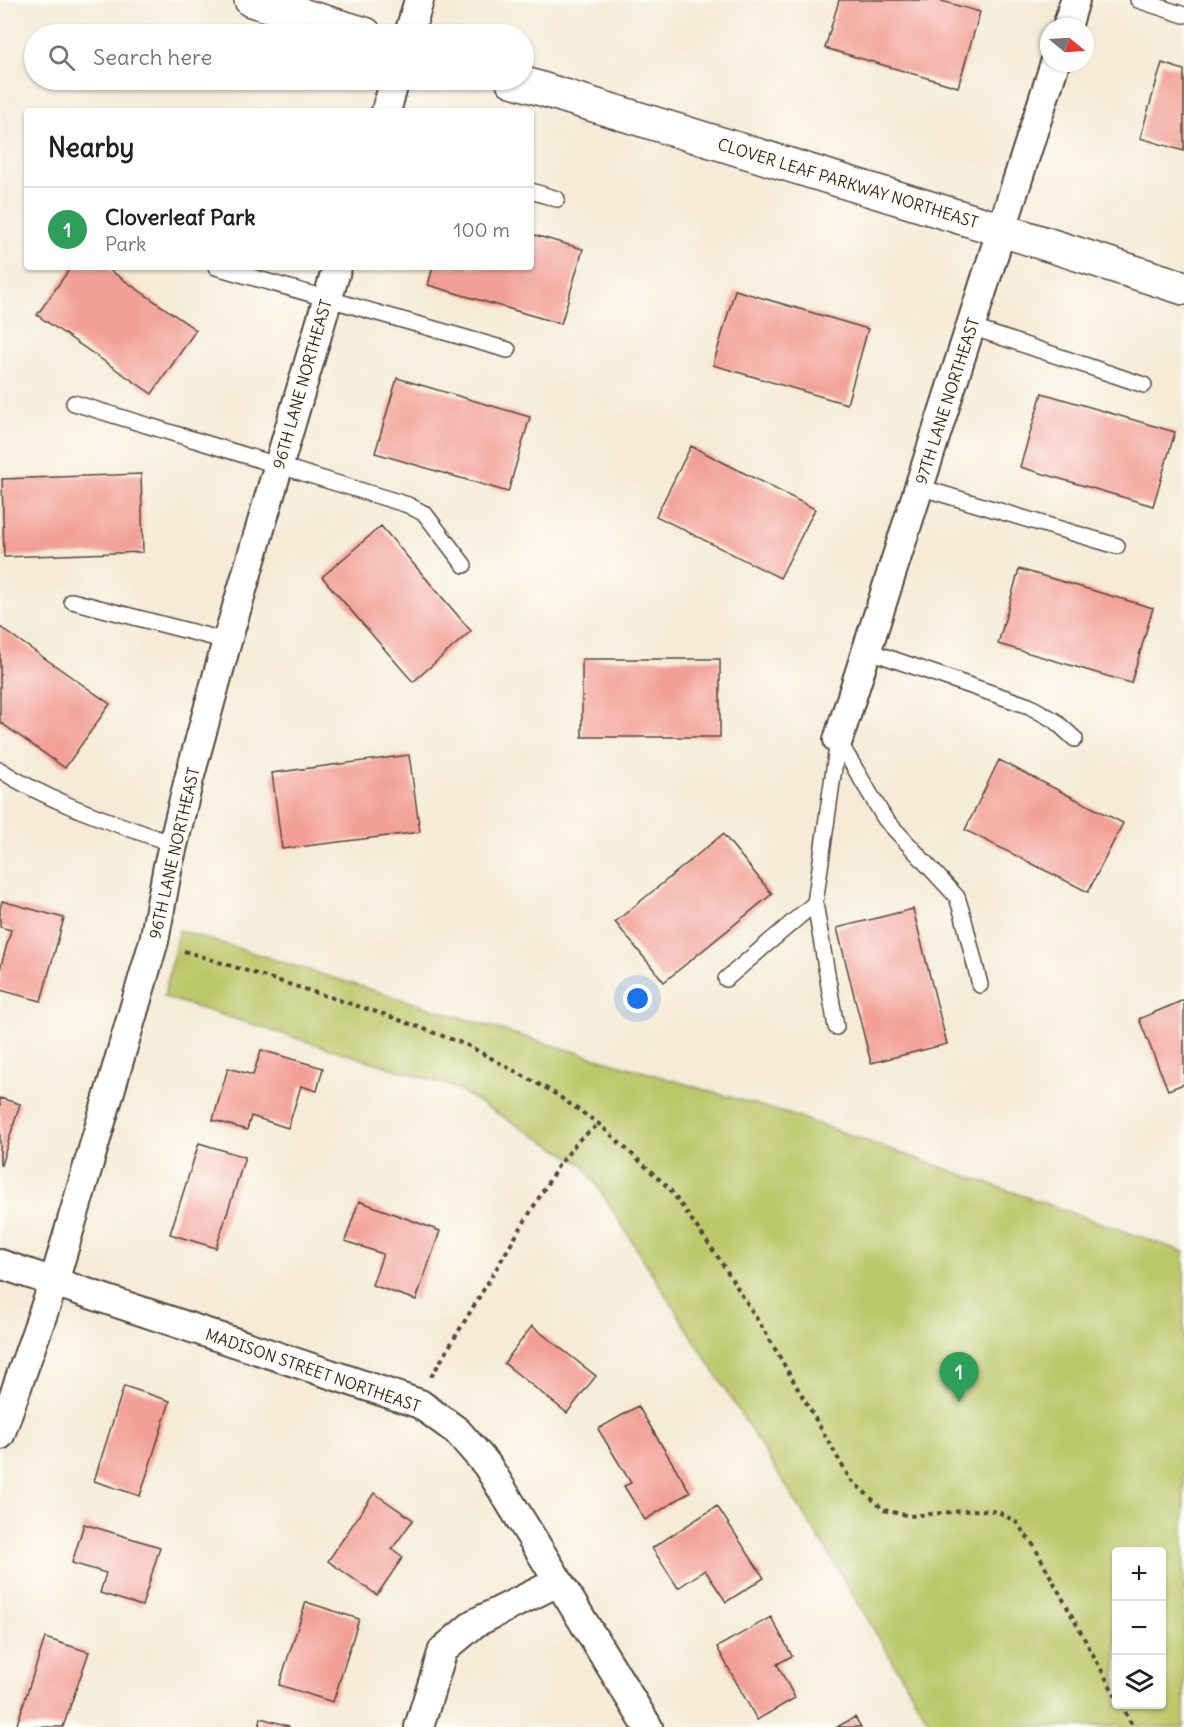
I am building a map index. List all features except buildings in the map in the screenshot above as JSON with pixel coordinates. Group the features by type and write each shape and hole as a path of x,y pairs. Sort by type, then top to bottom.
{"street":[{"path":"251,0 331,24"},
{"path":"412,24 419,0"},
{"path":"1069,18 1075,0"},
{"name":"97TH LANE NORTHEAST","path":"838,740 1052,72"},
{"name":"CLOVER LEAF PARKWAY NORTHEAST","path":"534,87 1184,288"},
{"path":"387,108 392,90"},
{"name":"96TH LANE NORTHEAST","path":"0,1435 54,1282 154,941 173,844 226,641 336,270"},
{"name":"MADISON STREET NORTHEAST","path":"0,1264 420,1404 457,1431 487,1464 648,1727"},
{"path":"419,1727 443,1650 475,1623 558,1582"}],"lane":[{"path":"1138,0 1184,15"},
{"path":"534,192 557,199"},
{"path":"226,270 508,350"},
{"path":"970,327 1144,385"},
{"path":"74,403 408,505 425,514 464,565"},
{"path":"919,487 1117,546"},
{"path":"72,601 226,641"},
{"path":"866,650 1029,706 1054,720 1075,739"},
{"path":"836,1027 814,903 838,740"},
{"path":"838,740 885,819 957,897 980,985"},
{"path":"0,770 17,781 70,806 173,844"},
{"path":"726,979 814,903"}],"path":[{"path":"154,941 383,1014 467,1045 551,1091 599,1124 669,1188 720,1260 767,1335 850,1479 884,1510 910,1516 973,1510 997,1511 1016,1522 1034,1546 1112,1690"},
{"path":"420,1404 432,1375 558,1166 580,1139 599,1124"},
{"path":"1124,1709 1133,1727"}],"green space":[{"path":"179,930 501,1030 798,1117 1184,1252 1184,1727 932,1727 827,1551 584,1165 453,1087 164,997"}],"place":[{"name":"Cloverleaf Park","path":"959,1402"}]}
